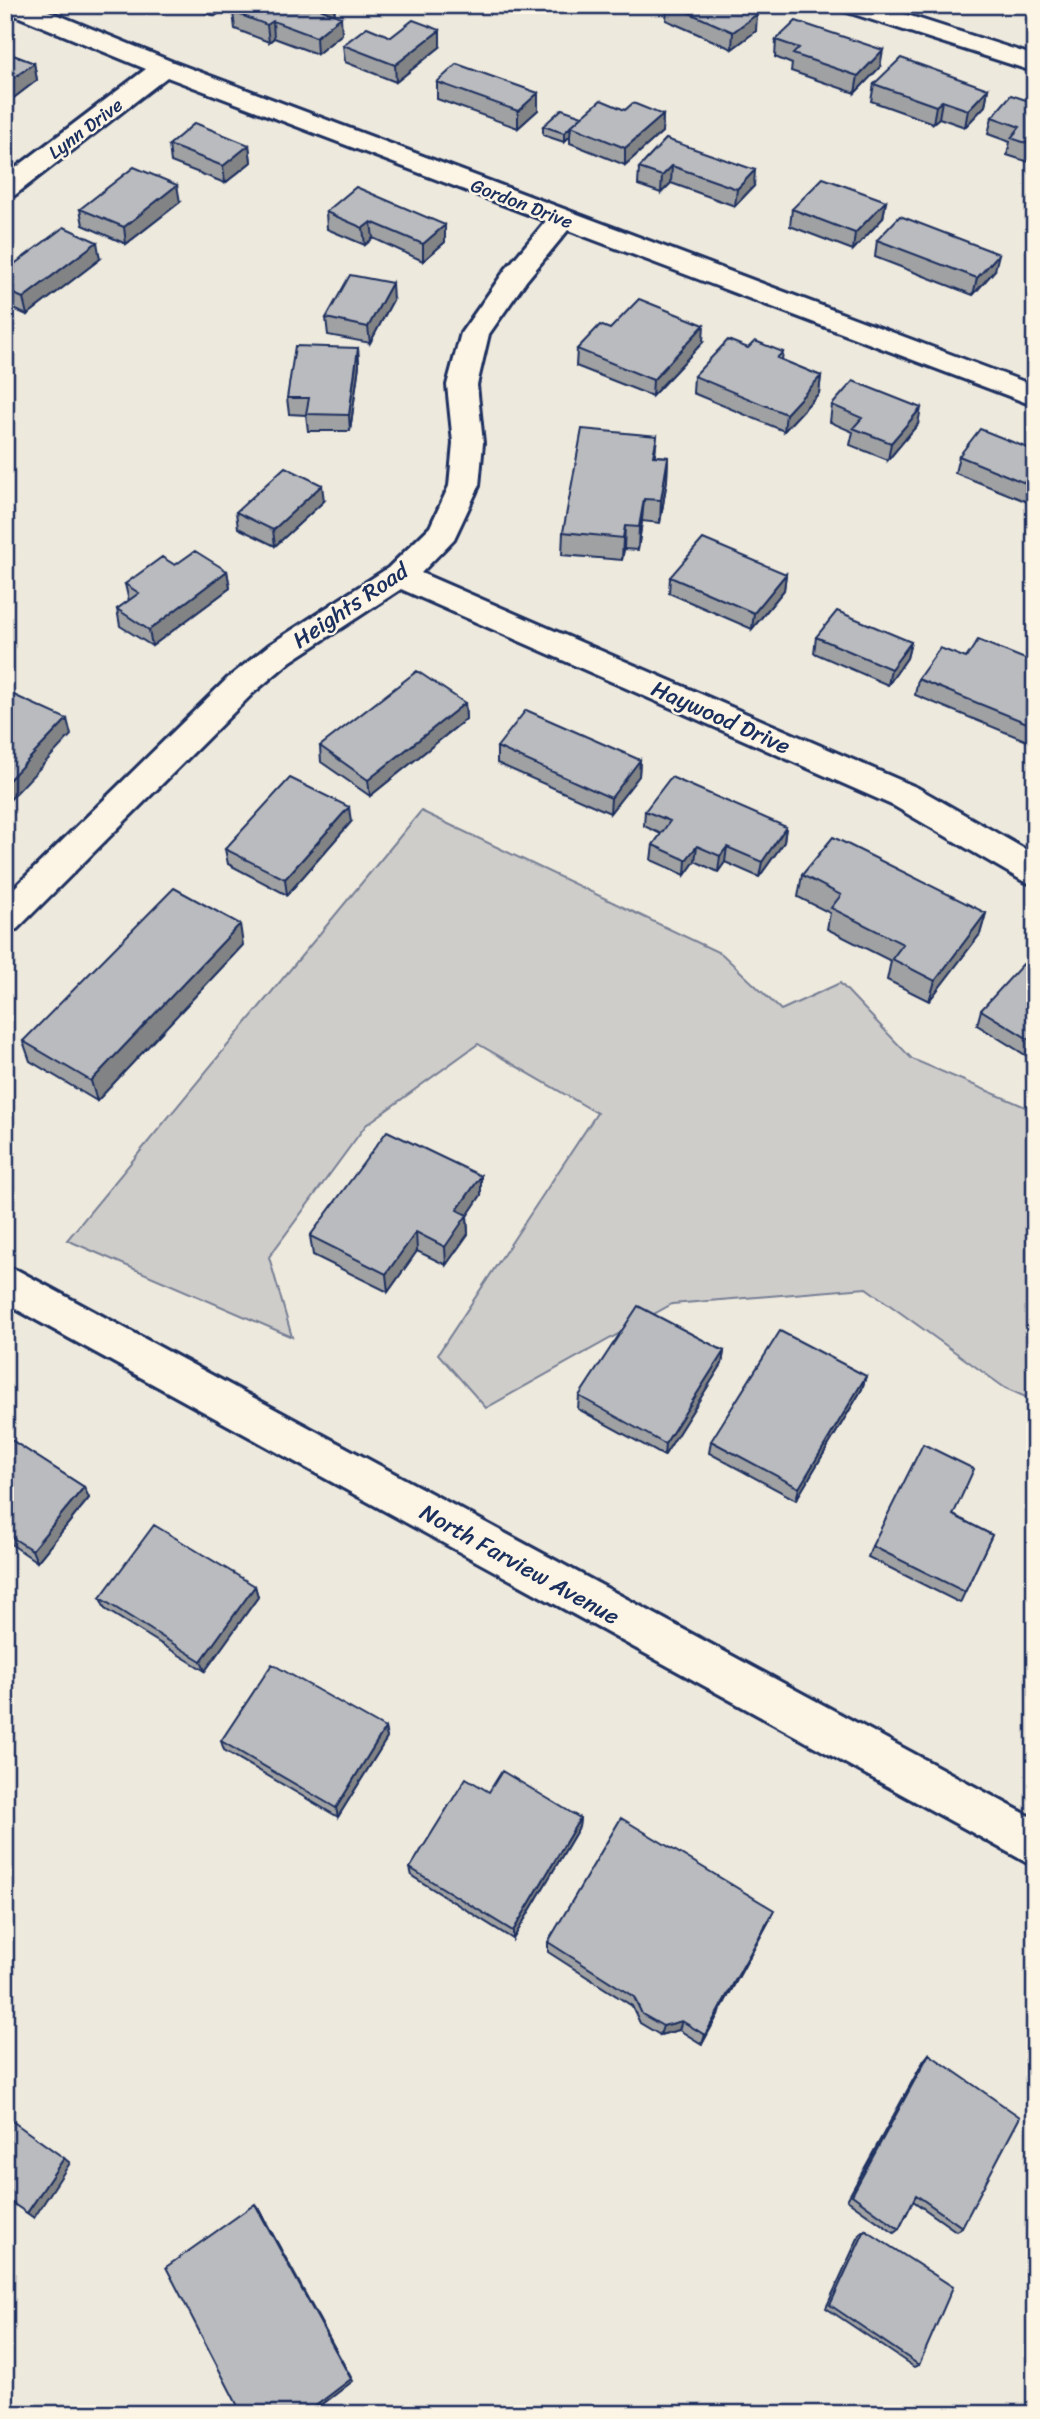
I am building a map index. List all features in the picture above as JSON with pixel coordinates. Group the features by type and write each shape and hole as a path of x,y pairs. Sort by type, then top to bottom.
{"street":[{"name":"Gordon Drive","path":"12,5 164,67 1035,397"},
{"path":"849,5 1035,64"},
{"name":"Lynn Drive","path":"5,188 164,67"},
{"name":"Heights Road","path":"5,919 240,686 280,653 400,576 443,533 464,486 468,443 462,385 475,332 516,275 562,219"},
{"name":"Haywood Drive","path":"400,576 906,797 1035,872"},
{"name":"North Farview Avenue","path":"5,1283 1035,1844"}],"shaded area":[{"path":"421,811 722,954 781,1010 840,983 912,1059 1035,1111 1035,1401 1005,1388 866,1288 672,1304 486,1408 438,1354 597,1113 478,1044 366,1125 269,1257 292,1337 67,1240"}],"building":[{"path":"243,5 329,5 322,10 341,17 316,37 273,21 267,25 233,12"},
{"path":"671,5 735,5 757,14 733,32"},
{"path":"413,20 440,30 395,65 343,45 367,27 391,37"},
{"path":"796,21 883,50 858,76 793,54 799,48 776,40"},
{"path":"5,52 34,63 7,83 5,82"},
{"path":"901,58 988,89 968,110 942,101 936,106 874,84"},
{"path":"457,64 538,93 518,111 437,82"},
{"path":"1011,95 1035,103 1035,146 1011,138 1020,127 992,117"},
{"path":"601,100 625,110 633,103 663,115 625,148 571,126"},
{"path":"562,109 582,116 564,133 543,126"},
{"path":"195,123 249,145 223,166 169,145"},
{"path":"666,139 755,170 737,189 672,166 662,176 639,168"},
{"path":"134,167 177,185 124,227 80,209"},
{"path":"823,178 886,201 855,233 792,209"},
{"path":"356,187 445,225 423,244 371,222 363,228 326,212"},
{"path":"900,216 999,254 977,278 877,240"},
{"path":"64,227 97,242 23,298 5,290 5,271"},
{"path":"350,275 392,283 368,327 326,318"},
{"path":"639,299 704,325 653,380 577,349 600,325 610,329"},
{"path":"728,340 748,348 755,341 783,352 777,358 821,376 786,414 694,376"},
{"path":"295,346 358,348 349,415 306,414 309,398 287,398"},
{"path":"853,381 921,408 891,443 853,428 862,418 832,405"},
{"path":"582,429 657,436 653,456 668,457 661,500 644,499 639,527 625,526 623,538 563,532"},
{"path":"980,429 1035,451 1035,487 959,456"},
{"path":"285,467 322,485 273,530 236,512"},
{"path":"703,539 786,574 754,613 670,577"},
{"path":"195,551 227,571 149,630 117,609 139,593 125,584 162,557 175,565"},
{"path":"837,611 911,642 891,669 816,637"},
{"path":"978,640 1035,663 1035,720 1032,725 918,679 940,648 966,658"},
{"path":"417,671 465,703 368,780 320,746"},
{"path":"5,693 67,719 5,784"},
{"path":"526,710 640,760 611,798 497,747"},
{"path":"671,777 786,827 762,862 727,847 720,856 697,846 686,860 653,845 670,821 645,811"},
{"path":"290,778 349,807 285,879 225,849"},
{"path":"833,837 986,913 935,981 892,959 903,944 831,908 841,895 802,875"},
{"path":"174,888 240,924 91,1081 23,1041"},
{"path":"1023,964 1035,971 1035,1043 981,1010"},
{"path":"387,1131 481,1176 457,1210 467,1215 445,1247 416,1232 386,1274 310,1236"},
{"path":"638,1306 724,1351 665,1444 579,1396"},
{"path":"780,1331 866,1376 799,1488 711,1441"},
{"path":"5,1436 84,1487 32,1550 5,1533"},
{"path":"923,1444 974,1469 953,1515 992,1535 965,1592 872,1546"},
{"path":"154,1525 255,1586 201,1661 100,1598"},
{"path":"272,1664 385,1728 336,1808 221,1741"},
{"path":"502,1771 580,1818 513,1931 410,1868 466,1778 489,1792"},
{"path":"621,1818 774,1910 705,2035 682,2021 663,2026 642,2014 634,1997 548,1942"},
{"path":"929,2054 1020,2117 962,2227 916,2195 899,2229 852,2195"},
{"path":"5,2116 64,2158 27,2213 5,2198"},
{"path":"255,2204 351,2379 305,2414 242,2414 166,2267"},
{"path":"865,2230 953,2287 919,2365 830,2305"}]}
